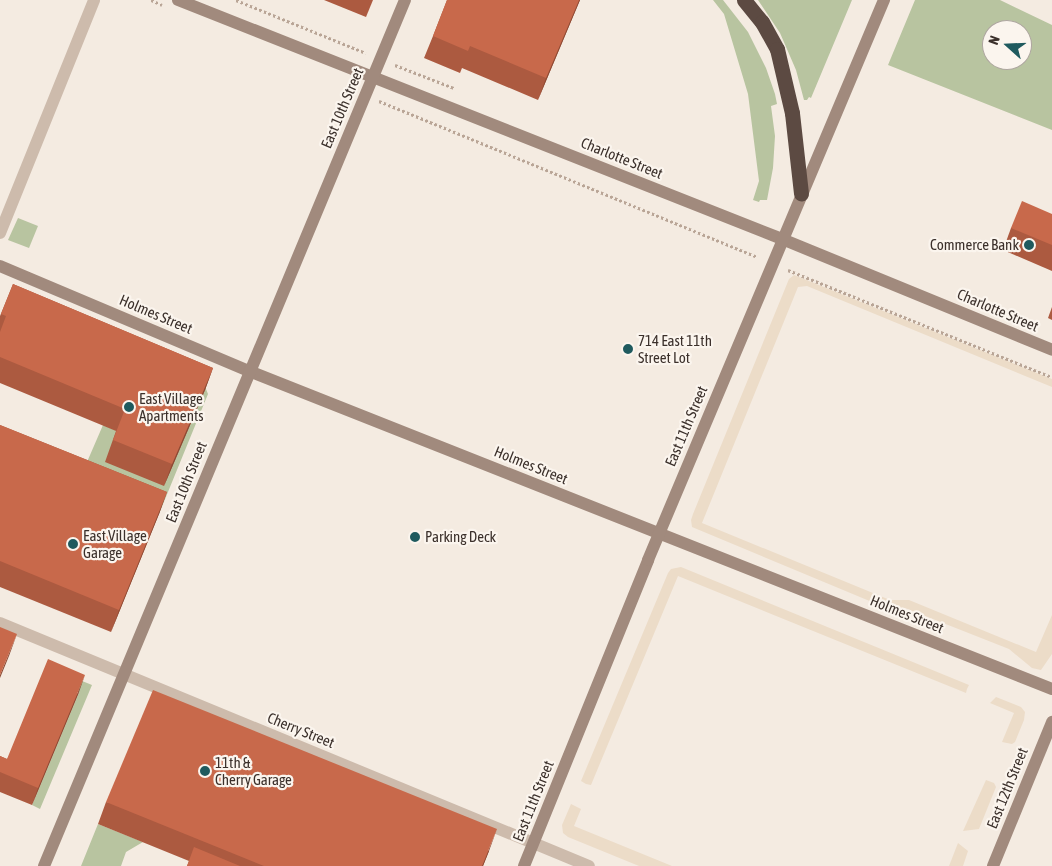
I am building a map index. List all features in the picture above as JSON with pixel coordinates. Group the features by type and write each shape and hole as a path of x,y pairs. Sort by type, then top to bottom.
{"highway":[{"path":"744,0 762,22 777,49 792,113 802,193"}],"street":[{"path":"0,232 94,0"},
{"name":"East 10th Street","path":"44,866 405,0"},
{"name":"East 11th Street","path":"524,866 659,534 884,0"},
{"name":"Charlotte Street","path":"173,4 372,77 782,239 1052,350"},
{"name":"Holmes Street","path":"0,266 249,371 1052,689"},
{"name":"Cherry Street","path":"0,624 589,866"},
{"name":"East 12th Street","path":"993,866 1052,722"}],"path":[{"path":"151,0 173,4"},
{"path":"366,93 384,104 1052,377"}],"green space":[{"path":"713,0 723,0 748,32 766,68 775,94 777,104 771,106 775,136 773,168 767,200 760,200 759,202 753,200 759,181 748,94 724,14"},
{"path":"758,0 852,0 811,98 809,97 807,100 804,100 796,70 780,33"},
{"path":"915,0 1000,0 1052,25 1052,130 888,65"},
{"path":"18,218 38,226 29,248 8,240"},
{"path":"204,384 208,394 159,514 87,462 103,425 117,431"},
{"path":"55,670 92,685 40,809 32,805 79,692"},
{"path":"98,824 143,842 126,852 121,866 81,866"}],"shaded area":[{"path":"794,275 1052,379 1052,387 807,286 798,287 702,523 890,600 909,600 1036,652 1052,615 1052,654 1041,670 1032,668 1009,649 905,608 884,607 692,527 691,520 693,514 789,279"},
{"path":"681,567 969,685 966,693 678,576 591,785 586,784 581,781 668,573 671,569"},
{"path":"996,697 1021,707 1025,712 1024,720 1015,742 1012,744 1002,742 1014,713 990,703"},
{"path":"986,780 994,783 996,787 979,829 963,831"},
{"path":"571,804 581,809 574,826 672,866 639,866 568,837 563,833 562,825"},
{"path":"958,843 968,851 963,866 949,866"}],"building":[{"path":"447,0 579,0 546,78 470,46 468,51 433,36"},
{"path":"1022,201 1052,214 1052,245 1011,228"},
{"name":"East Village Apartments","path":"13,284 213,368 172,464 113,440 125,409 0,357 0,332 6,316 1,314"},
{"name":"East Village Garage","path":"0,425 167,492 119,610 0,561"},
{"path":"0,627 17,634 0,675"},
{"path":"48,659 85,675 38,788 0,772 0,756 7,759"},
{"name":"11th & Cherry Garage","path":"153,690 497,829 482,866 264,866 106,802"},
{"path":"194,847 240,866 187,866"}],"place":[{"name":"Commerce Bank","path":"1029,245"},
{"name":"714 East 11th Street Lot","path":"628,349"},
{"name":"East Village Apartments","path":"129,407"},
{"name":"Parking Deck","path":"415,537"},
{"name":"East Village Garage","path":"73,544"},
{"name":"11th & Cherry Garage","path":"205,771"}]}
